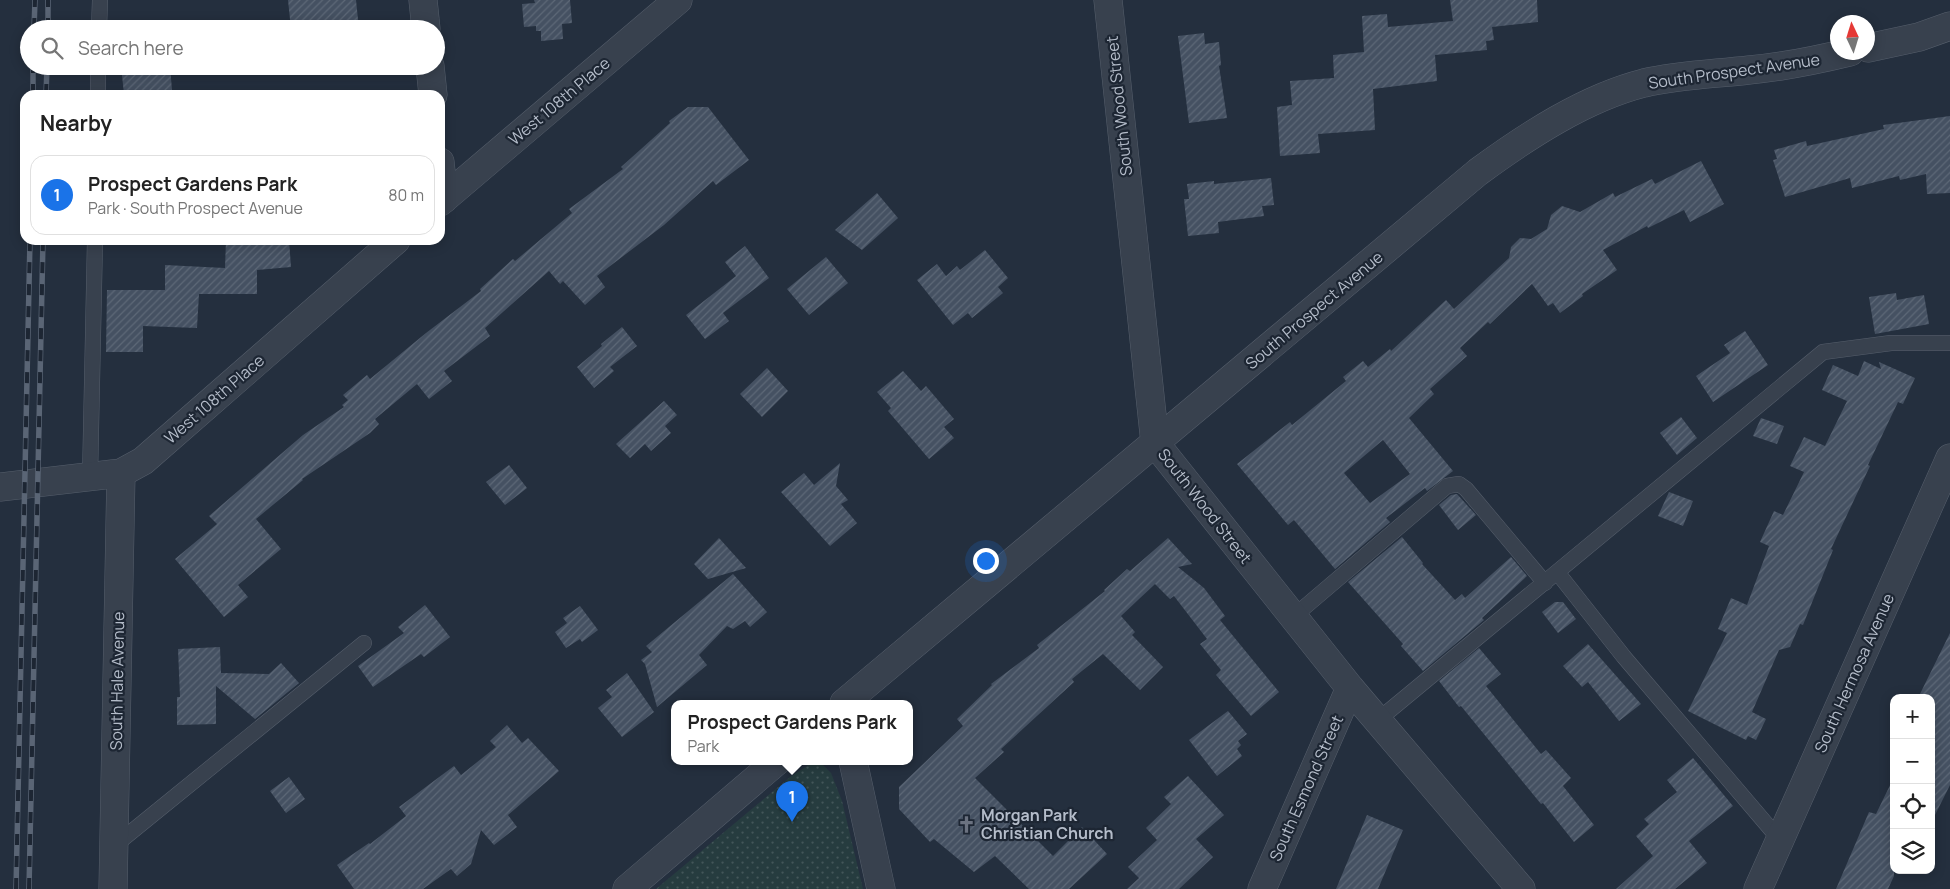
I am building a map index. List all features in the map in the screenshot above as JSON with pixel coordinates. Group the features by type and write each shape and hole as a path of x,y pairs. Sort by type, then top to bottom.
{"street":[{"path":"423,0 425,20"},
{"name":"West 108th Place","path":"445,197 678,0"},
{"name":"South Wood Street","path":"1108,0 1156,443 1350,688 1521,889"},
{"path":"1875,46 1919,37 1950,26"},
{"name":"South Prospect Avenue","path":"848,700 1478,172 1518,143 1606,96 1644,83 1688,75 1750,70 1830,57"},
{"path":"431,75 432,90"},
{"name":"West 108th Place","path":"0,487 121,473 143,461 390,245"},
{"name":"South Hermosa Avenue","path":"1758,889 1950,458"},
{"name":"South Hale Avenue","path":"113,889 121,473"},
{"name":"South Esmond Street","path":"1262,889 1350,688"},
{"path":"627,889 772,765"},
{"path":"853,765 881,889"}],"lane":[{"path":"99,20 100,0"},
{"path":"98,75 98,90"},
{"path":"90,478 95,245"},
{"path":"1378,720 1823,352 1891,343 1950,343"},
{"path":"1293,617 1447,486 1459,484 1466,489 1545,583"},
{"path":"1557,572 1624,657 1780,840"},
{"path":"114,846 364,643"}],"green space":[{"path":"808,765 823,765 831,773 842,801 863,889 656,889 790,777"}],"building":[{"path":"288,0 356,0 358,20 290,20"},
{"path":"534,0 570,0 572,23 562,24 563,39 541,41 541,31 536,31 536,26 524,27 522,4 535,3"},
{"path":"1450,0 1537,0 1538,22 1492,27 1494,40 1486,41 1487,50 1435,55 1437,81 1373,89 1375,130 1318,134 1320,153 1280,156 1277,107 1292,105 1290,81 1334,78 1333,55 1364,52 1362,16 1387,14 1388,27 1453,21"},
{"path":"1204,33 1205,44 1219,42 1221,65 1219,66 1227,118 1189,123 1178,36"},
{"path":"122,75 171,75 172,90 124,90"},
{"path":"688,107 708,107 749,160 716,185 713,181 664,225 597,276 605,287 585,305 563,281 560,284 549,271 485,328 490,336 444,371 452,381 429,399 417,384 375,419 379,424 370,433 302,479 256,519 281,549 238,585 248,597 224,617 175,559 217,524 209,516 303,435 344,407 342,405 348,400 343,395 367,375 370,379 481,291 480,289 513,259 515,261 572,213 569,209 623,169 621,167 670,123 669,121"},
{"path":"1950,116 1950,193 1927,194 1926,174 1900,180 1899,176 1852,188 1850,178 1785,197 1773,160 1777,159 1774,150 1806,141 1807,146 1884,129 1883,125"},
{"path":"1701,161 1724,204 1690,222 1684,210 1648,228 1647,226 1603,250 1617,270 1582,294 1583,296 1560,313 1553,303 1548,306 1532,284 1490,324 1488,322 1460,348 1467,356 1430,389 1434,394 1409,418 1453,471 1427,491 1425,488 1386,518 1390,522 1335,569 1294,520 1288,525 1237,464 1290,422 1292,425 1346,381 1343,377 1363,361 1368,367 1390,349 1391,351 1446,300 1454,309 1509,258 1511,247 1520,238 1531,239 1547,229 1551,215 1562,206 1580,212 1613,193 1615,197 1652,179 1655,184","holes":["1383,440 1410,474 1370,503 1344,473"]},
{"path":"1271,178 1274,205 1262,206 1264,216 1218,222 1219,233 1188,236 1184,199 1189,199 1187,184 1214,181 1214,184"},
{"path":"877,193 898,218 862,250 835,230"},
{"path":"226,245 289,245 291,267 257,270 257,294 199,294 197,328 143,326 143,352 106,352 107,290 165,290 165,265 225,268"},
{"path":"745,246 769,278 723,313 729,321 705,339 686,315 736,276 725,262"},
{"path":"985,250 1008,278 998,287 1003,293 972,318 968,313 953,325 917,280 937,264 946,276 957,266 960,270"},
{"path":"826,257 848,283 809,315 787,289"},
{"path":"1896,293 1897,300 1924,295 1929,324 1875,334 1869,297"},
{"path":"622,327 637,346 610,367 614,371 594,388 577,367"},
{"path":"1745,331 1768,365 1713,402 1696,376 1730,353 1724,345"},
{"path":"1864,361 1881,369 1879,362 1915,378 1903,404 1898,402 1868,465 1870,466 1831,549 1833,550 1803,625 1800,624 1790,647 1779,650 1752,712 1766,719 1756,740 1748,736 1746,740 1688,711 1727,633 1718,629 1731,598 1747,605 1769,546 1760,542 1774,511 1783,515 1804,472 1790,466 1804,437 1825,446 1847,401 1822,390 1833,365 1858,376"},
{"path":"767,368 788,391 762,417 740,394"},
{"path":"903,371 921,391 926,386 954,419 944,427 954,438 929,459 888,411 891,408 877,392"},
{"path":"664,401 677,415 665,426 671,433 651,451 645,444 630,458 616,444"},
{"path":"1681,417 1697,438 1677,455 1660,433"},
{"path":"1761,418 1784,426 1777,444 1753,436"},
{"path":"840,463 836,486 848,500 841,504 857,523 830,546 781,492 804,473 814,485"},
{"path":"509,465 527,488 505,505 486,482"},
{"path":"1669,492 1693,501 1683,526 1658,516"},
{"path":"1457,494 1476,515 1458,530 1439,505 1451,495"},
{"path":"1402,537 1422,564 1455,600 1462,594 1465,598 1511,557 1527,576 1482,618 1484,620 1423,671 1401,646 1403,644 1348,582"},
{"path":"719,538 746,568 708,579 694,564"},
{"path":"1168,538 1192,564 1178,567 1204,588 1225,616 1220,620 1279,692 1251,716 1216,675 1221,670 1200,644 1207,639 1174,596 1170,599 1155,584 1121,616 1135,632 1132,635 1163,667 1140,690 1103,654 1072,679 1074,682 1001,749 1004,752 975,778 1053,856 1082,827 1107,854 1069,889 1029,889 995,856 974,872 934,839 930,842 899,809 899,787 963,726 957,719 991,684 1039,648 1037,645 1105,591 1127,569 1130,571"},
{"path":"733,574 767,612 750,627 745,621 733,629 727,626 699,655 707,665 657,707 645,664 641,660 652,652 646,646"},
{"path":"1555,602 1563,602 1576,619 1558,633 1542,612"},
{"path":"425,605 450,637 424,657 421,654 373,687 358,666 404,633 398,627"},
{"path":"580,606 598,630 582,642 580,639 566,648 555,632 567,623 563,618"},
{"path":"1950,633 1950,785 1935,815 1935,694 1920,694"},
{"path":"1588,644 1641,704 1619,721 1588,682 1582,687 1563,666"},
{"path":"220,647 221,673 269,674 281,663 299,683 255,719 216,686 216,724 177,725 177,697 180,697 178,649"},
{"path":"1479,648 1501,674 1486,686 1541,754 1546,750 1571,778 1563,786 1594,825 1574,842 1439,681"},
{"path":"627,673 654,712 622,737 598,708 612,697 606,690"},
{"path":"1228,711 1247,734 1238,741 1241,745 1237,749 1242,756 1217,776 1189,740"},
{"path":"507,725 522,743 528,738 559,771 508,815 517,827 494,845 481,830 471,864 457,876 451,869 423,889 354,889 337,865 370,844 406,816 399,807 454,766 461,775 496,747 490,741"},
{"path":"1693,758 1733,806 1689,841 1707,863 1675,889 1616,889 1653,856 1636,836 1649,824 1644,819 1677,792 1667,780"},
{"path":"1188,776 1224,815 1196,839 1213,857 1179,889 1127,889 1139,878 1128,867 1157,840 1146,828 1171,804 1164,797"},
{"path":"289,777 305,799 286,813 270,791"},
{"path":"1890,785 1890,874 1894,874 1894,876 1888,889 1836,889 1869,812 1876,814"},
{"path":"1367,815 1403,830 1378,889 1336,889"}],"railway":[{"path":"34,20 35,0"},
{"path":"48,0 48,20"},
{"path":"33,75 33,90"},
{"path":"46,90 47,75"},
{"path":"16,889 30,245"},
{"path":"29,889 43,245"}],"place":[{"name":"Prospect Gardens Park","path":"792,822"},
{"name":"Morgan Park Christian Church","path":"967,824"}]}
